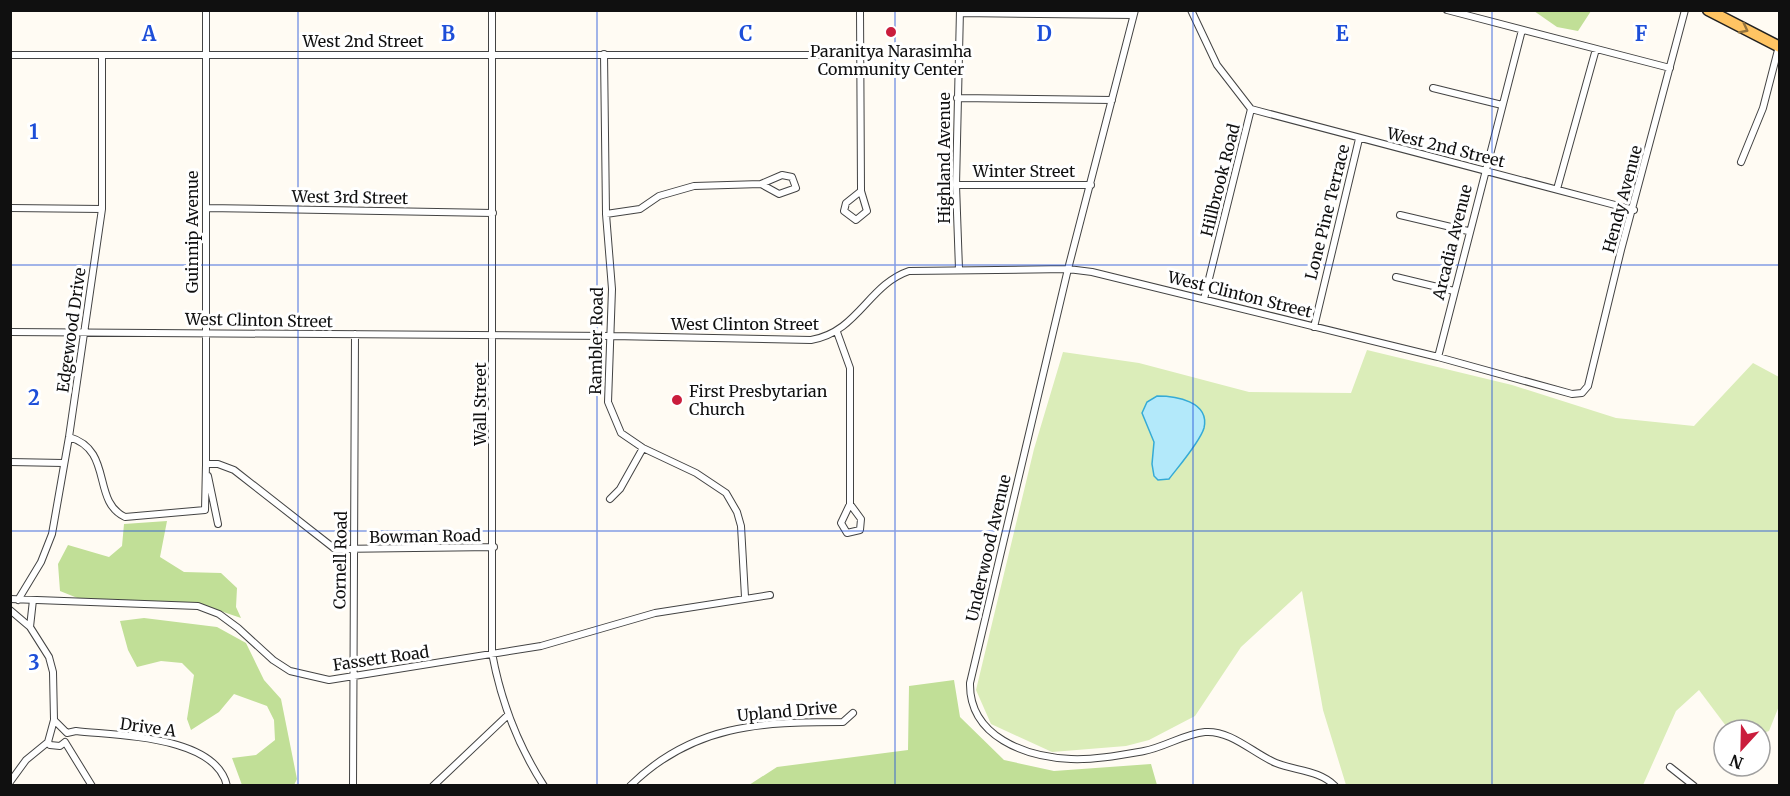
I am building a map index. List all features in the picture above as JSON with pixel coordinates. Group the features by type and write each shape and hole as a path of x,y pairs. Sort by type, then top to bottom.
{"main road":[{"path":"1708,10 1779,46"}],"street":[{"name":"Guinnip Avenue","path":"206,10 206,464 218,524"},
{"name":"Wall Street","path":"492,10 494,336 492,653 500,695 542,785"},
{"path":"860,10 861,191 867,211 855,219 844,212 846,203 861,191"},
{"name":"Hillbrook Road","path":"1191,10 1217,65 1251,109 1204,299"},
{"path":"1446,10 1670,68"},
{"name":"Hendy Avenue","path":"1582,393 1588,386 1621,250 1634,210 1685,10"},
{"path":"960,12 1134,13"},
{"name":"Highland Avenue","path":"959,269 956,185 960,12"},
{"name":"Underwood Avenue","path":"1134,13 1068,270 969,683 973,709 982,724 997,738 1051,757 1090,759 1143,751 1207,732 1230,738 1276,763 1319,775 1335,786"},
{"name":"Arcadia Avenue","path":"1438,357 1468,231 1522,30"},
{"path":"1741,162 1763,108 1779,46"},
{"path":"1557,189 1596,49"},
{"name":"Rambler Road","path":"604,54 606,214 612,289 612,336 607,377 608,402 621,433 643,448 696,473 726,493 737,512 741,526 745,597"},
{"name":"West 2nd Street","path":"10,55 859,55"},
{"name":"Edgewood Drive","path":"18,600 41,562 52,534 69,437 102,209 102,56"},
{"path":"1433,88 1502,105"},
{"path":"957,98 1112,100"},
{"name":"West 2nd Street","path":"1251,109 1634,210"},
{"name":"Lone Pine Terrace","path":"1314,327 1359,139"},
{"path":"606,214 640,209 659,196 694,186 761,184 782,175 792,177 796,188 779,194 761,184"},
{"name":"Winter Street","path":"956,185 1091,185"},
{"path":"10,208 102,209"},
{"name":"West 3rd Street","path":"206,208 493,213"},
{"path":"1400,215 1468,231"},
{"name":"West Clinton Street","path":"10,332 612,336 812,340 837,332 894,276 914,270 1068,270 1092,272 1438,357 1572,394 1582,393"},
{"path":"1396,277 1454,291"},
{"path":"837,332 850,368 850,504 841,523 847,533 860,530 861,519 850,504"},
{"name":"Cornell Road","path":"353,786 355,334"},
{"path":"69,437 79,440 91,450 98,463 110,505 118,514 128,518 205,510 206,464"},
{"path":"610,499 620,489 643,448"},
{"path":"10,462 63,463"},
{"name":"Bowman Road","path":"206,464 218,464 234,470 335,549 354,551 494,547"},
{"name":"Fassett Road","path":"10,599 198,606 229,621 290,671 329,680 541,646 655,613 745,597 770,595"},
{"path":"30,627 33,600"},
{"path":"10,609 30,627 49,657 53,672 54,720 48,742 26,760 10,783"},
{"name":"Upland Drive","path":"630,786 667,756 709,736 753,724 843,722 853,713"},
{"path":"433,786 508,715"},
{"path":"48,742 50,745 60,746 65,742 67,733 54,720"},
{"name":"Drive A","path":"67,733 76,731 183,745 203,754 214,763 227,786"},
{"path":"65,742 92,786"},
{"path":"1670,767 1694,786"}],"green space":[{"path":"1534,11 1591,11 1578,31 1557,27"},
{"path":"1367,350 1512,385 1616,418 1694,426 1753,363 1779,377 1779,706 1772,724 1772,718 1720,718 1699,690 1676,711 1643,785 1346,785 1323,710 1302,591 1241,647 1195,716 1149,740 1126,746 1052,752 991,724 976,690 1034,449 1063,352 1139,363 1249,392 1351,393"},
{"path":"167,521 160,557 184,572 221,573 237,588 236,607 241,618 197,603 80,599 60,591 58,564 68,545 109,557 122,546 124,524"},
{"path":"144,618 217,627 246,643 264,680 281,699 297,779 294,785 242,785 232,758 256,755 275,740 274,720 267,706 234,694 219,712 191,730 187,719 194,675 182,663 161,661 137,667 128,650 120,621"},
{"path":"954,680 960,717 1004,760 1054,771 1151,764 1157,785 749,785 777,767 908,750 909,686"}],"water":[{"path":"1157,396 1173,397 1190,402 1202,412 1204,419 1202,434 1188,454 1169,479 1158,480 1154,476 1152,464 1154,442 1142,413 1147,402"}],"place":[{"name":"Paranitya Narasimha Community Center","path":"891,32"},
{"name":"First Presbytarian Church","path":"677,400"}]}
